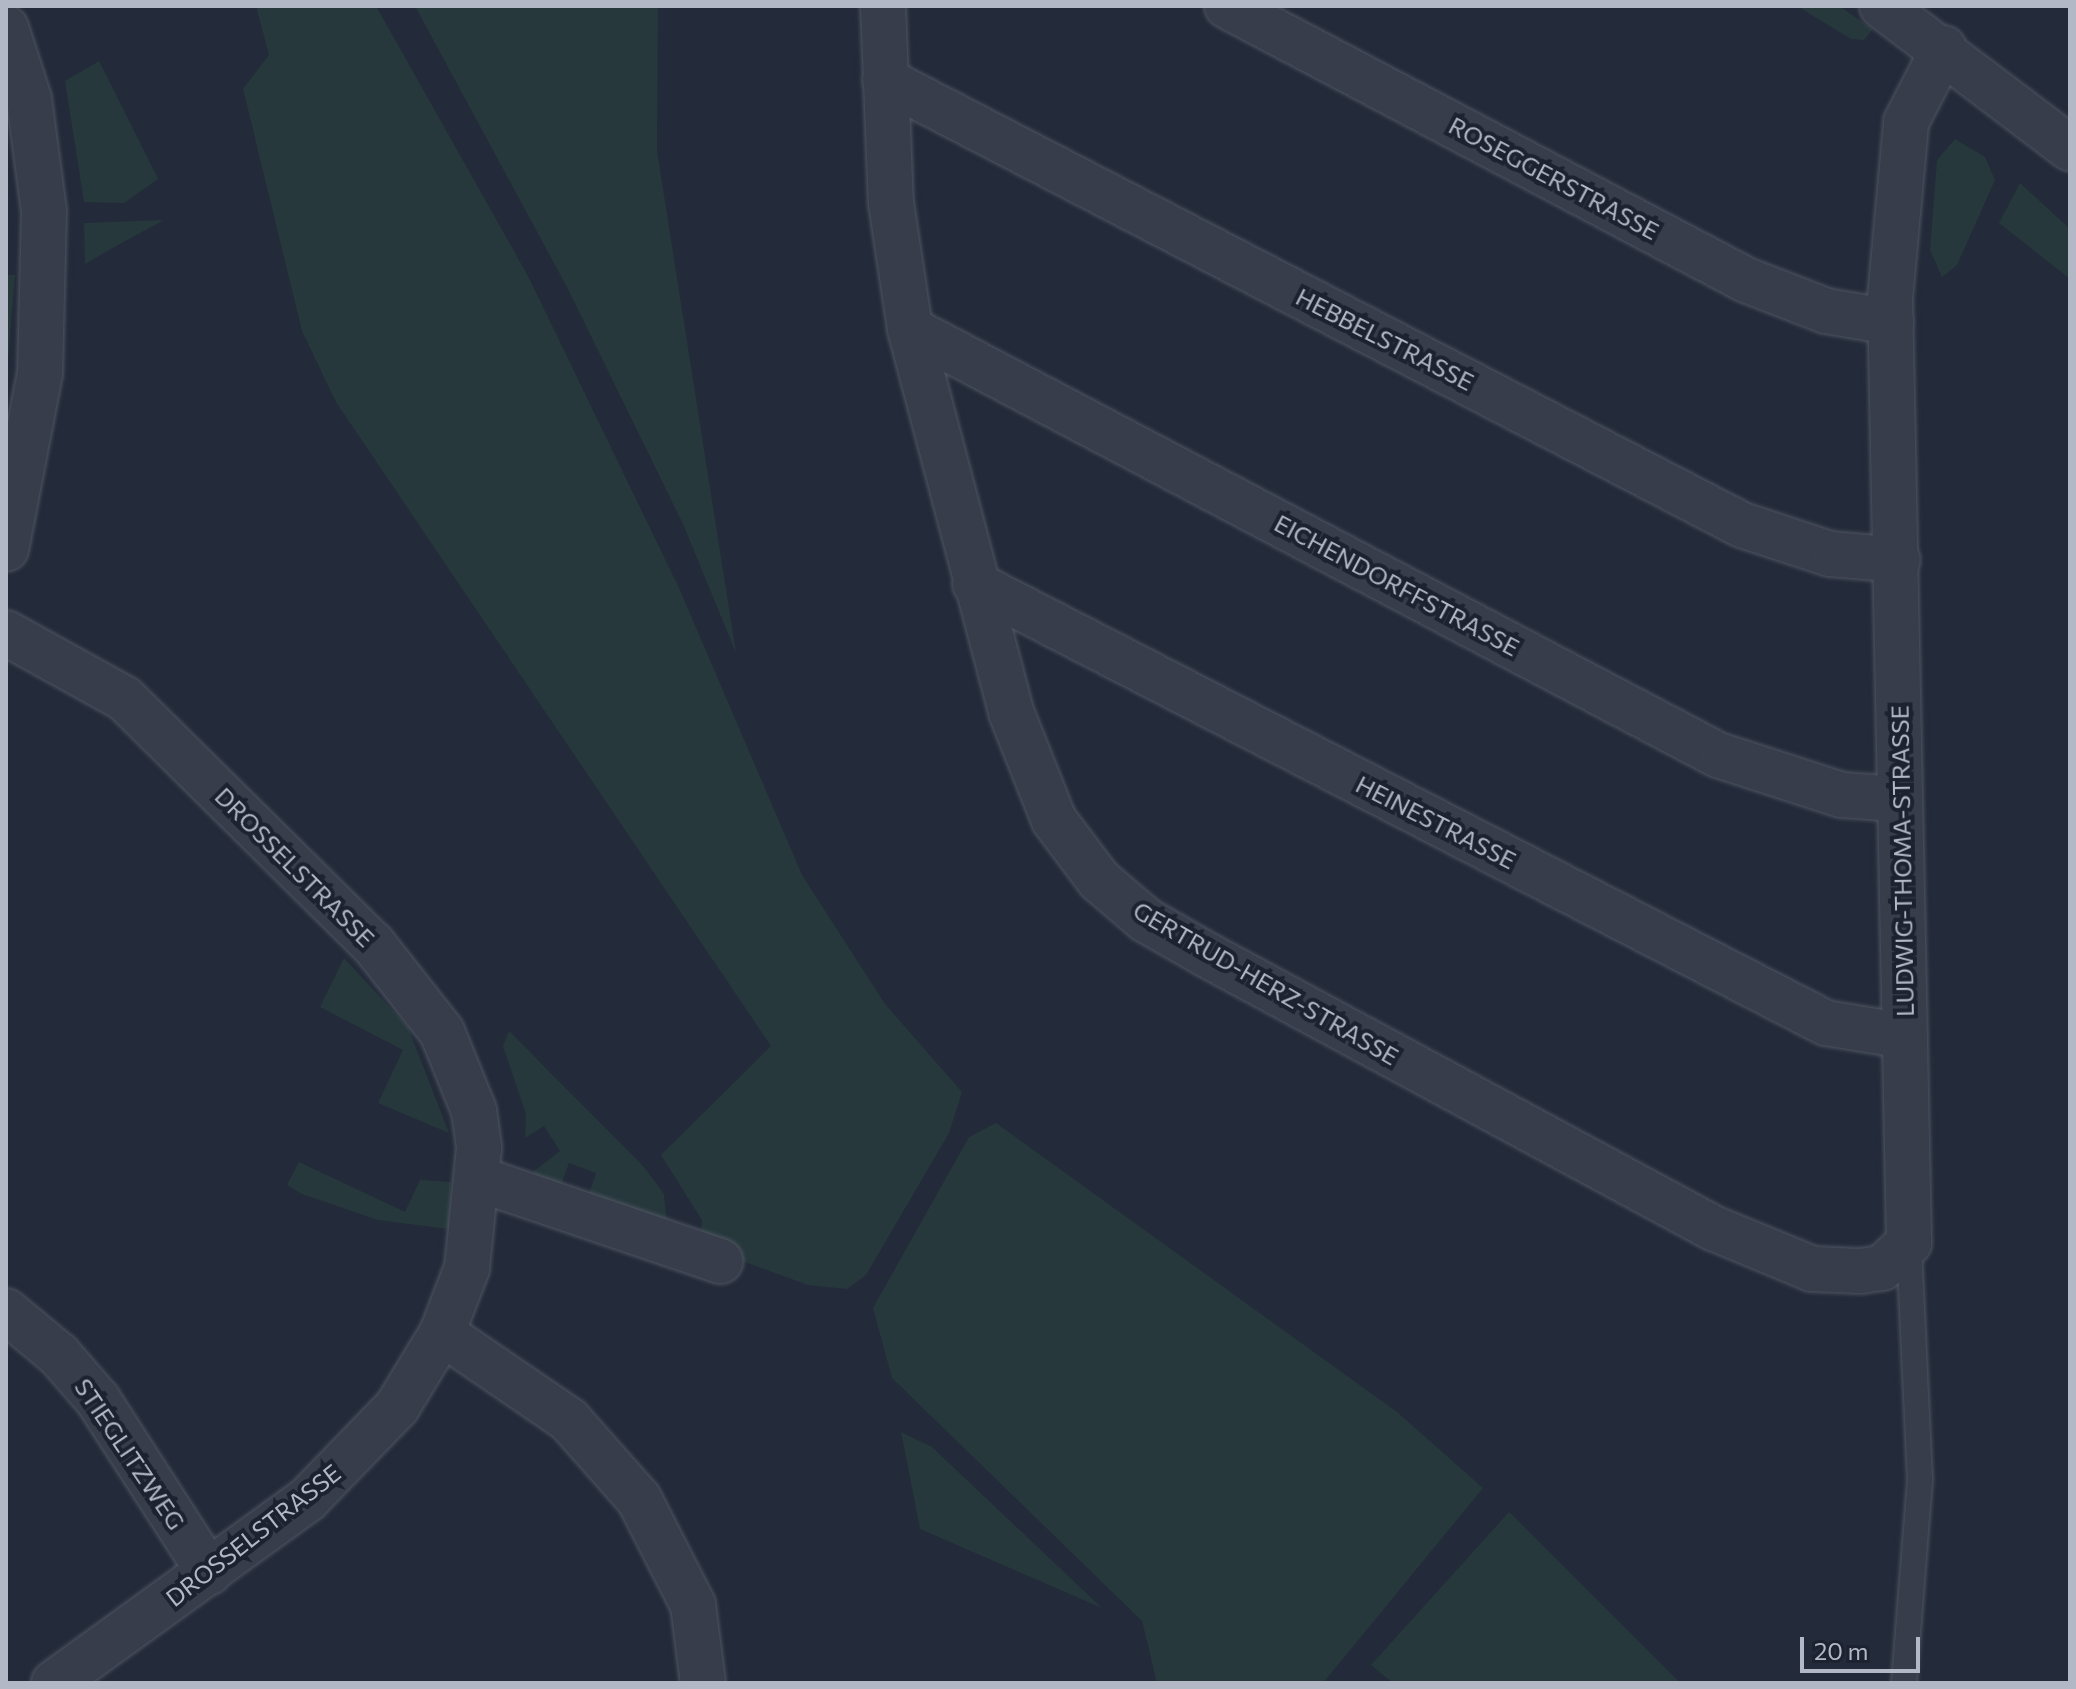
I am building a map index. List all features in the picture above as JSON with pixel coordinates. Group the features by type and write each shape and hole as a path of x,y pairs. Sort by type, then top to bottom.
{"street":[{"name":"GERTRUD-HERZ-STRASSE","path":"883,6 891,203 910,329 1011,712 1054,820 1099,880 1146,920 1713,1228 1812,1269 1882,1268 1909,1243"},
{"name":"ROSEGGERSTRASSE","path":"1227,6 1746,280 1826,311 1891,322"},
{"path":"1882,6 1944,48 2070,148"},
{"path":"6,28 29,99 44,211 40,373 6,549"},
{"name":"LUDWIG-THOMA-STRASSE","path":"1909,1243 1891,322 1906,122 1944,48"},
{"name":"HEBBELSTRASSE","path":"885,80 1742,525 1830,554 1898,560"},
{"name":"EICHENDORFFSTRASSE","path":"910,329 1718,755 1842,795 1898,799"},
{"name":"HEINESTRASSE","path":"975,584 1826,1023 1905,1036"},
{"name":"DROSSELSTRASSE","path":"6,633 125,699 419,994 474,1111 479,1179 474,1243 442,1333 369,1441 308,1499 54,1683"},
{"path":"479,1179 720,1261"},
{"name":"STIEGLITZWEG","path":"6,1311 59,1355 98,1400 209,1572"},
{"path":"442,1333 534,1391 593,1442 632,1489 693,1605 703,1683"}],"lane":[{"name":"LUDWIG-THOMA-STRASSE","path":"1904,1683 1920,1480 1909,1243"}],"shaded area":[{"path":"256,6 376,6 528,276 679,588 802,875 885,1004 962,1092 949,1133 866,1275 847,1289 808,1285 720,1253 701,1238 702,1220 661,1155 771,1046 336,402 302,331 243,89 269,55"},
{"path":"415,6 658,6 657,151 736,653 683,524 568,289"},
{"path":"1797,6 1839,6 1873,29 1864,40 1851,39"},
{"path":"99,61 158,179 124,203 84,202 65,81"},
{"path":"1955,139 1985,157 1995,180 1957,265 1942,277 1930,250 1937,160"},
{"path":"2020,183 2070,229 2070,279 1999,223"},
{"path":"164,220 107,251 85,264 84,223"},
{"path":"6,275 15,275 6,385"},
{"path":"344,958 408,1027 449,1133 378,1103 403,1050 320,1007"},
{"path":"509,1031 644,1167 664,1194 667,1226 588,1197 596,1173 569,1163 560,1188 535,1179 534,1171 560,1151 544,1126 525,1138 526,1114 503,1046"},
{"path":"996,1123 1397,1412 1483,1488 1323,1683 1157,1683 1142,1621 892,1378 873,1308 969,1137"},
{"path":"299,1162 405,1212 420,1180 451,1182 449,1229 378,1220 302,1194 287,1185"},
{"path":"901,1432 932,1447 1102,1608 920,1529"},
{"path":"1509,1512 1680,1683 1393,1683 1371,1665"}]}
